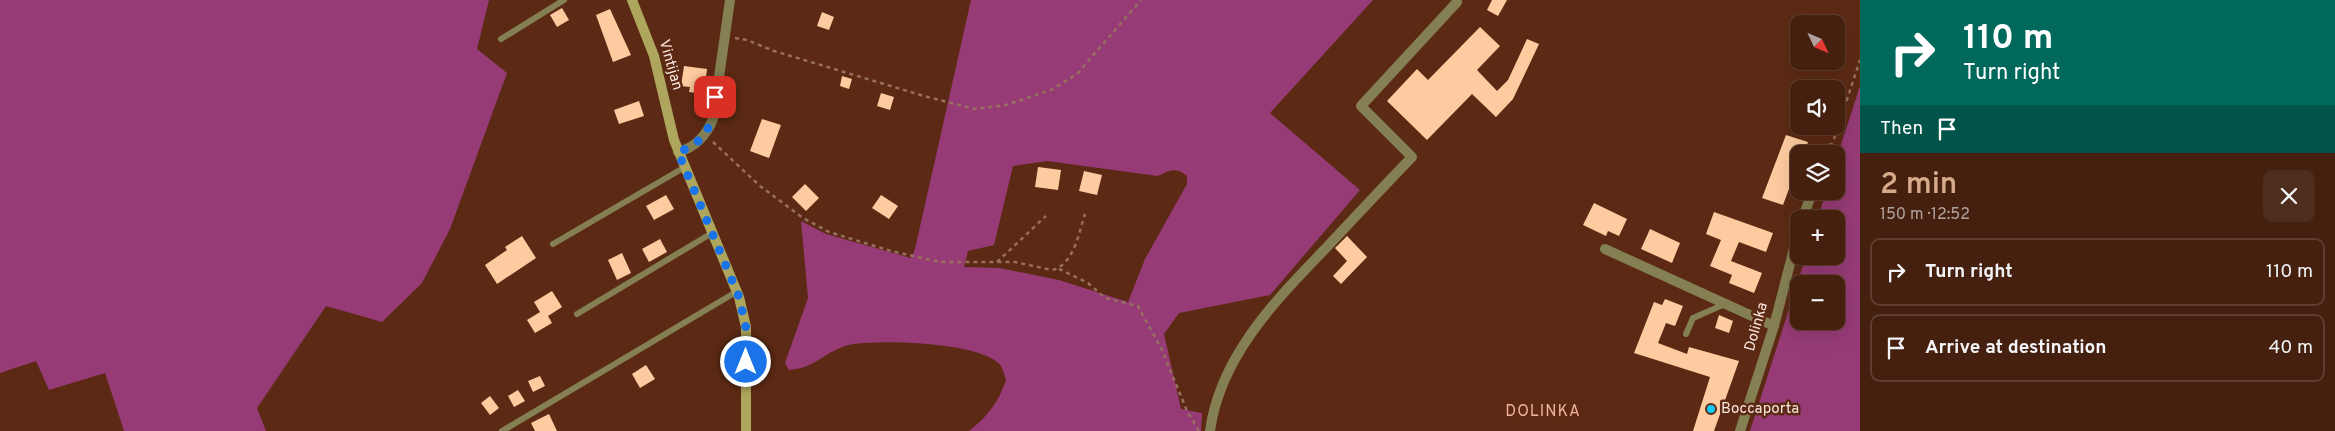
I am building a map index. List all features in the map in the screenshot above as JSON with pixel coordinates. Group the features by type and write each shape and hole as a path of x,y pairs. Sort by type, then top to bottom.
{"main road":[{"name":"Vintijan","path":"632,0 654,56 678,152 736,292 746,328 746,431"}],"street":[{"path":"678,152 692,147 705,135 714,114 730,0"},
{"path":"1210,431 1212,415 1221,385 1234,358 1272,306 1412,157 1361,106 1457,2"},
{"path":"1605,249 1774,326"},
{"name":"Dolinka","path":"1740,431 1774,326 1790,265"}],"lane":[{"path":"501,39 564,0"},
{"path":"553,244 685,167"},
{"path":"577,314 712,233"},
{"path":"502,431 736,292"},
{"path":"1686,334 1693,318 1725,304"}],"path":[{"path":"726,37 748,40 774,51 924,96 975,109 1006,105 1051,90 1077,74 1141,0"},
{"path":"1832,145 1860,60"},
{"path":"705,135 760,186 803,218 829,232 890,251 940,262 1015,262 1052,270 1059,269 1088,283 1105,298 1138,306 1162,350 1187,411 1199,431"},
{"path":"1059,269 1067,261 1085,214"},
{"path":"996,262 1046,216"}],"shaded area":[{"path":"0,0 489,0 477,49 507,73 450,229 422,283 382,322 326,306 257,408 266,431 124,431 105,373 49,390 36,361 0,373"},
{"path":"971,0 1373,0 1270,113 1360,190 1270,295 1179,313 1164,334 1181,409 1202,413 1201,431 969,431 992,408 1000,396 1006,380 1001,366 991,358 953,347 929,344 863,343 841,347 813,363 798,369 789,370 785,363 808,298 801,221 826,234 911,258 915,249","holes":["1047,161 1158,176 1170,171 1180,171 1187,176 1187,184 1145,259 1128,302 1059,280 1000,268 964,267 968,251 994,245 1013,166"]},
{"path":"1860,86 1860,431 1750,431 1790,306 1790,330 1845,330 1845,275 1800,275 1803,265 1845,265 1845,210 1821,210 1823,200 1845,200 1845,145 1841,145"}],"building":[{"path":"1492,0 1507,0 1498,16 1487,10"},
{"path":"562,8 569,20 557,27 550,15"},
{"path":"610,9 631,55 613,62 596,15"},
{"path":"822,12 834,17 829,30 817,26"},
{"path":"1480,27 1500,46 1477,70 1497,91 1508,80 1527,39 1539,44 1513,99 1496,117 1472,94 1427,140 1387,101 1417,69 1428,80"},
{"path":"684,66 707,69 704,94 689,92 690,87 681,86"},
{"path":"842,76 852,79 849,89 840,86"},
{"path":"881,93 894,97 890,110 877,106"},
{"path":"639,101 644,116 619,124 614,110"},
{"path":"762,119 781,125 769,158 750,151"},
{"path":"1786,135 1808,142 1807,145 1790,145 1790,186 1783,205 1762,198"},
{"path":"1038,167 1061,170 1058,190 1035,187"},
{"path":"1084,171 1102,175 1097,195 1079,191"},
{"path":"805,184 819,198 806,211 792,197"},
{"path":"666,195 674,209 654,220 646,206"},
{"path":"881,195 898,206 889,219 872,208"},
{"path":"1594,203 1627,219 1619,236 1608,231 1606,236 1583,225"},
{"path":"1714,212 1773,233 1766,252 1739,242 1731,261 1762,273 1754,293 1729,283 1732,275 1710,266 1721,240 1706,234"},
{"path":"1650,229 1680,243 1672,263 1641,249"},
{"path":"522,236 536,258 497,284 485,265 507,250 505,247"},
{"path":"1347,236 1367,257 1341,284 1333,276 1347,261 1335,248"},
{"path":"660,239 667,252 649,262 642,249"},
{"path":"622,253 631,273 617,280 608,260"},
{"path":"552,291 562,307 548,316 552,323 535,333 527,320 540,312 534,302"},
{"path":"1665,299 1683,306 1675,326 1666,323 1658,343 1687,354 1689,347 1739,361 1714,431 1693,431 1710,377 1634,353 1654,302 1662,305"},
{"path":"1719,315 1733,321 1729,333 1715,328"},
{"path":"646,365 655,379 640,388 632,374"},
{"path":"540,376 545,386 533,392 528,381"},
{"path":"518,390 525,401 514,407 508,396"},
{"path":"490,396 499,408 490,415 481,403"},
{"path":"549,414 557,431 535,431 531,423"}],"place":[{"name":"Boccaporta","path":"1711,409"}],"district":[{"name":"DOLINKA","path":"1543,412"}],"route":[{"path":"715,97 715,108 710,127 696,144 678,152 739,297 746,328 746,362"}]}
